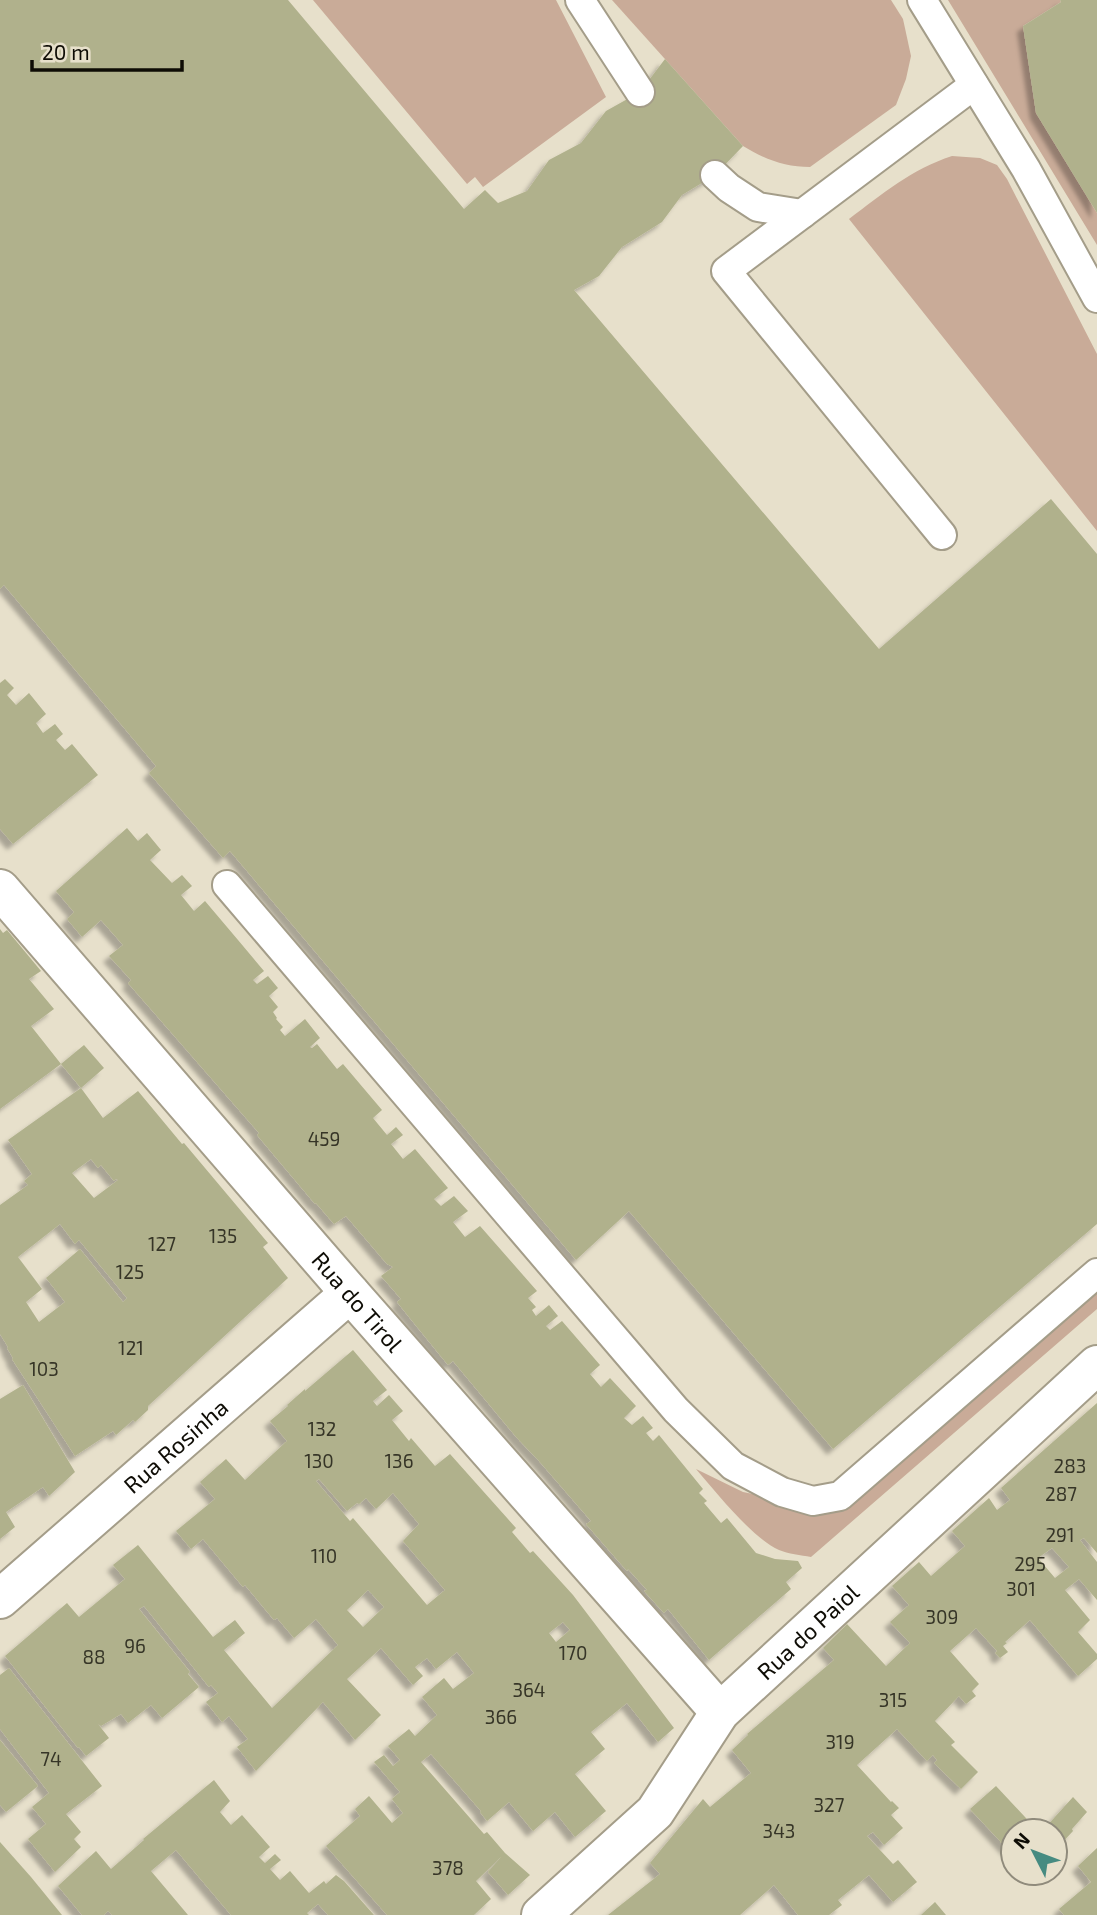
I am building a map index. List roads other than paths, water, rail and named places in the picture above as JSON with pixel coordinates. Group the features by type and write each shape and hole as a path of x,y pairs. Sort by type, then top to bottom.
{"street":[{"name":"Rua do Tirol","path":"0,890 350,1293 720,1712"},
{"name":"Rua Rosinha","path":"0,1599 350,1293"},
{"name":"Rua do Paiol","path":"541,1915 655,1812 720,1712 1097,1365"}],"lane":[{"path":"580,0 640,92"},
{"path":"922,0 1026,169 1097,298"},
{"path":"942,536 726,271 974,85"},
{"path":"715,175 758,207 802,214"},
{"path":"227,885 676,1410 733,1466 782,1492 813,1501 840,1496 1097,1273"}]}
